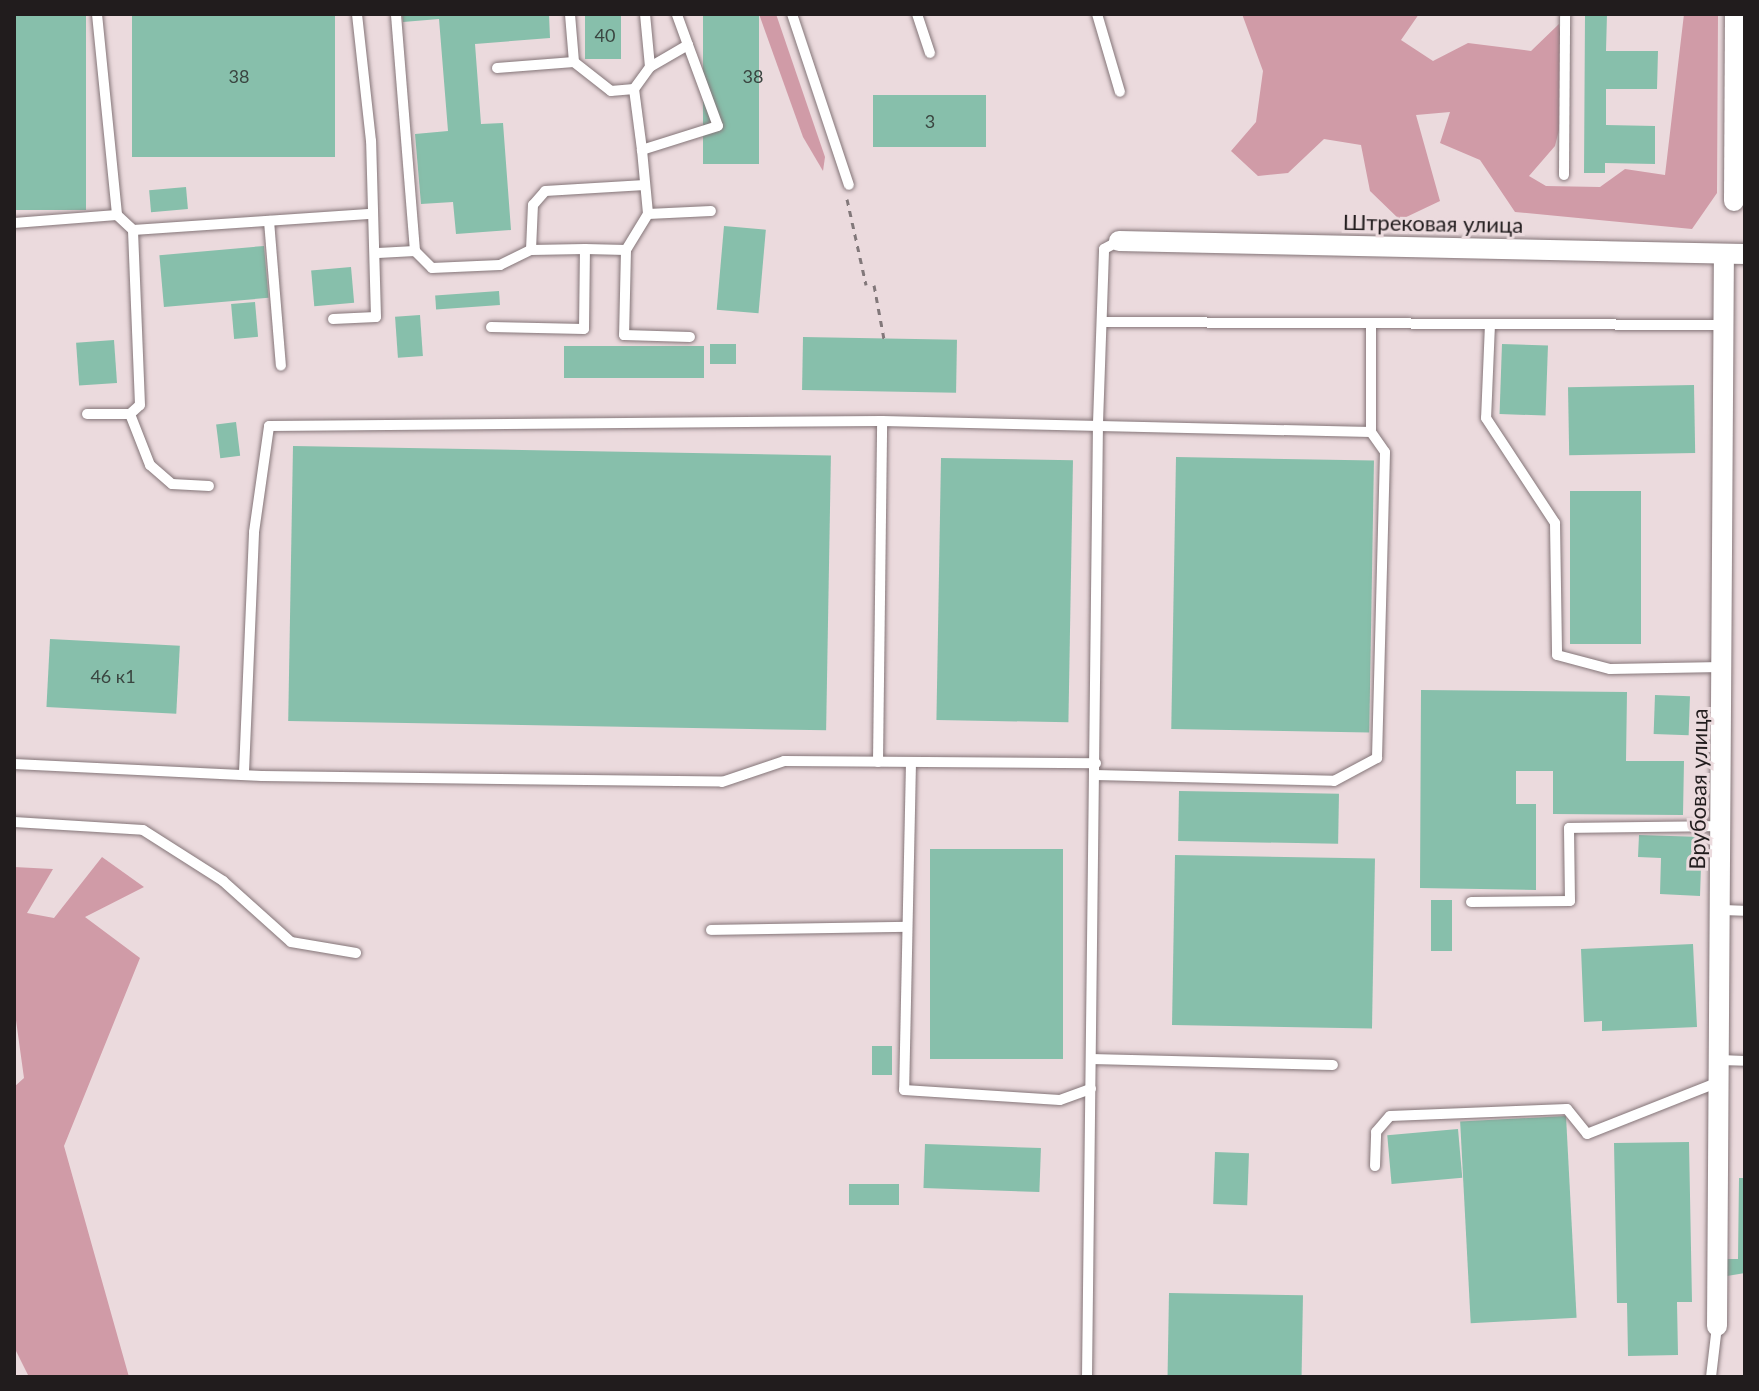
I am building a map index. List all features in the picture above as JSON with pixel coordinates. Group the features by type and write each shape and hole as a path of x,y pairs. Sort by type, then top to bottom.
{"street":[{"path":"1738,16 1740,201"},
{"name":"Штрековая улица","path":"1119,241 1745,254"},
{"name":"Врубовая улица","path":"1717,1326 1726,325 1724,254"}],"lane":[{"path":"87,414 130,414 140,405 133,230 117,215 97,14"},
{"path":"333,319 376,317 378,253 368,214 371,141 357,14"},
{"path":"396,14 415,251 432,268 500,265 531,250 626,250"},
{"path":"570,14 574,62"},
{"path":"645,14 650,67"},
{"path":"642,150 718,126 677,14"},
{"path":"792,14 849,185"},
{"path":"917,14 930,53"},
{"path":"1097,14 1120,92"},
{"path":"1564,175 1565,14"},
{"path":"688,45 650,67 634,89 648,214 626,250 624,335 690,337"},
{"path":"497,68 574,62 611,91 634,89"},
{"path":"531,250 533,205 545,191 645,185"},
{"path":"648,214 711,211"},
{"path":"133,230 368,214"},
{"path":"14,223 117,215"},
{"path":"269,221 281,366"},
{"path":"1087,1377 1098,423 1104,249 1119,241"},
{"path":"491,327 584,329 585,249"},
{"path":"378,253 415,251"},
{"path":"1103,322 1726,325"},
{"path":"1095,775 1334,781 1377,758 1385,452 1371,432 1371,323"},
{"path":"1490,324 1486,418 1555,523 1557,655 1610,669 1723,667"},
{"path":"130,414 161,475 172,484 209,486"},
{"path":"244,772 254,532 269,426 882,421 1098,423 1371,432"},
{"path":"878,762 882,421"},
{"path":"14,764 722,782 784,761 1096,763"},
{"path":"911,762 905,927 904,1090 1060,1100 1091,1089"},
{"path":"14,822 143,830 223,881 291,942 356,953"},
{"path":"1471,902 1570,901 1569,828 1722,826"},
{"path":"1721,910 1745,911"},
{"path":"711,930 905,927"},
{"path":"1091,1059 1333,1065"},
{"path":"1720,1060 1745,1061"},
{"path":"1375,1166 1376,1132 1390,1116 1567,1109 1587,1134 1719,1082"},
{"path":"1711,1377 1717,1326"}],"path":[{"path":"846,198 866,285"},
{"path":"874,285 884,339"}],"shaded area":[{"path":"759,14 776,14 825,157 823,171 803,137"},
{"path":"1242,14 1419,14 1401,40 1433,61 1468,43 1531,51 1559,24 1568,94 1555,146 1529,176 1546,186 1600,187 1625,169 1665,175 1684,14 1718,14 1717,193 1692,229 1515,212 1480,160 1440,143 1450,112 1416,115 1440,201 1400,220 1370,191 1361,145 1324,139 1288,173 1258,176 1231,151 1256,122 1263,71"},
{"path":"102,857 144,887 85,917 140,958 64,1146 129,1377 29,1377 14,1347 14,1087 24,1078 14,1006 14,867 53,869 27,913 54,918"}],"building":[{"path":"14,14 86,14 86,210 14,210"},
{"path":"132,14 335,14 335,157 132,157"},
{"path":"402,14 549,14 550,38 475,44 481,124 503,123 511,230 456,234 453,202 421,204 415,134 448,131 439,19 403,22"},
{"path":"585,14 621,14 621,59 585,59"},
{"path":"703,14 759,14 759,164 703,164"},
{"path":"1585,14 1607,14 1606,51 1658,51 1657,89 1606,89 1606,125 1655,126 1655,164 1605,163 1605,173 1584,173"},
{"path":"873,95 986,95 986,147 873,147"},
{"path":"186,187 188,209 151,212 149,190"},
{"path":"724,226 766,230 759,313 717,310"},
{"path":"264,246 269,298 164,307 159,255"},
{"path":"351,267 354,303 314,306 311,270"},
{"path":"499,291 500,305 436,309 435,295"},
{"path":"255,302 258,337 234,339 231,304"},
{"path":"420,315 423,356 398,358 395,317"},
{"path":"803,337 957,340 956,393 802,390"},
{"path":"114,340 117,383 79,386 76,343"},
{"path":"710,344 736,344 736,364 710,364"},
{"path":"1502,344 1548,346 1546,416 1500,414"},
{"path":"564,346 704,346 704,378 564,378"},
{"path":"1694,385 1695,453 1569,455 1568,387"},
{"path":"236,422 240,456 220,458 216,424"},
{"path":"293,446 831,455 826,730 288,721"},
{"path":"1176,457 1374,460 1369,732 1171,729"},
{"path":"941,458 1073,460 1068,722 936,720"},
{"path":"1570,491 1641,491 1641,644 1570,644"},
{"path":"50,639 180,646 176,714 46,707"},
{"path":"1421,690 1627,692 1626,761 1684,761 1683,815 1553,814 1553,771 1516,771 1516,804 1536,804 1536,890 1420,888"},
{"path":"1655,695 1690,696 1689,735 1654,734"},
{"path":"1179,791 1339,794 1338,844 1178,841"},
{"path":"1639,835 1702,837 1700,896 1660,894 1661,858 1638,857"},
{"path":"930,849 1063,849 1063,1059 930,1059"},
{"path":"1175,855 1375,858 1372,1028 1172,1025"},
{"path":"1431,900 1452,900 1452,951 1431,951"},
{"path":"1693,944 1697,1027 1602,1031 1602,1021 1584,1022 1581,949"},
{"path":"872,1046 892,1046 892,1075 872,1075"},
{"path":"1566,1116 1577,1318 1471,1323 1460,1122"},
{"path":"1458,1129 1462,1178 1392,1184 1387,1135"},
{"path":"1689,1142 1692,1302 1677,1302 1678,1355 1628,1356 1627,1303 1617,1303 1614,1143"},
{"path":"925,1144 1041,1148 1039,1192 923,1188"},
{"path":"1215,1152 1249,1153 1247,1205 1213,1204"},
{"path":"1739,1178 1745,1178 1745,1273 1727,1276 1727,1259 1738,1259"},
{"path":"849,1184 899,1184 899,1205 849,1205"},
{"path":"1169,1293 1303,1295 1302,1377 1168,1377"}]}
